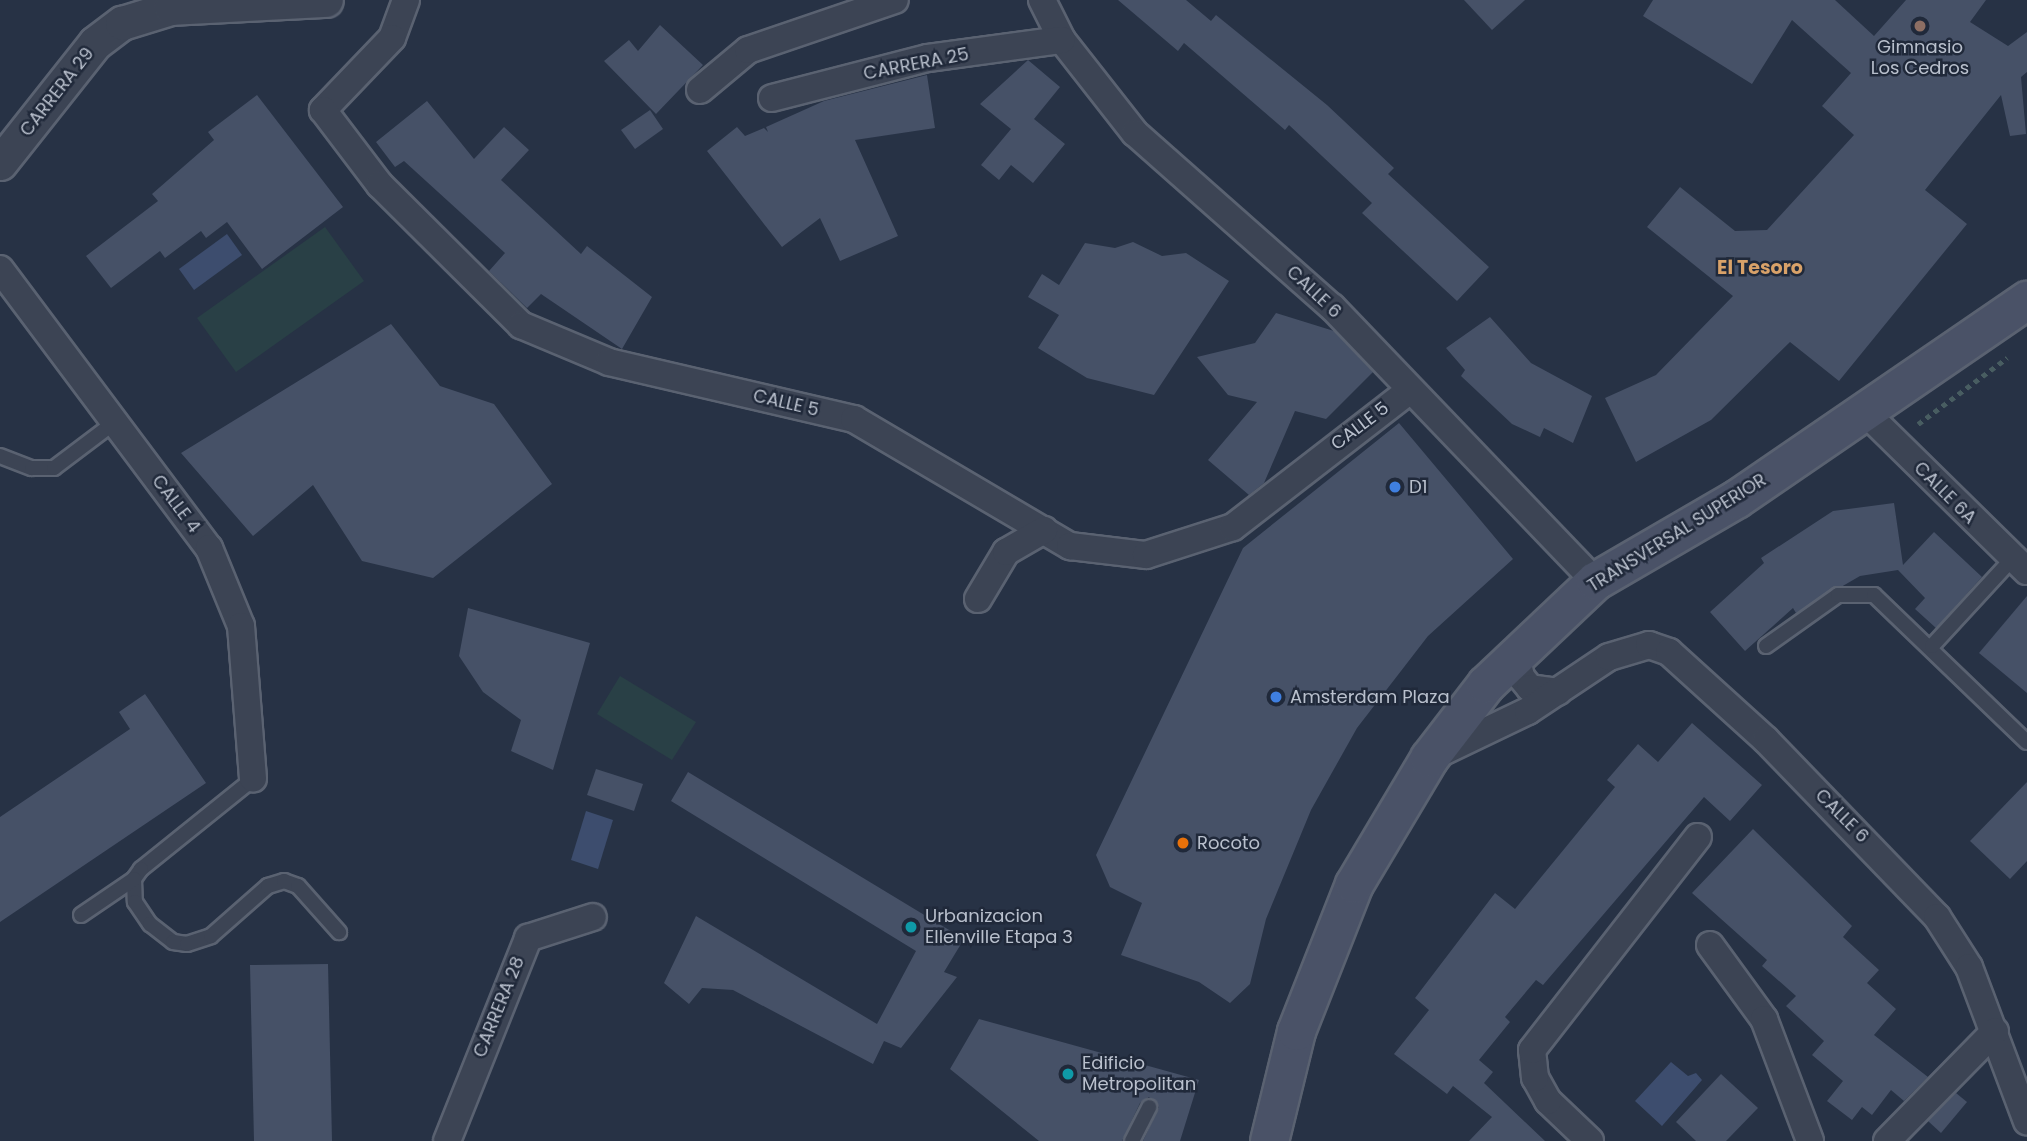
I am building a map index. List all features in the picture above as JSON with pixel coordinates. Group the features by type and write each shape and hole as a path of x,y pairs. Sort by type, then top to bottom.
{"main road":[{"name":"TRANSVERSAL SUPERIOR","path":"1269,1141 1319,965 1354,884 1429,758 1516,654 1595,580 1736,499 2027,300"}],"street":[{"name":"CARRERA 29","path":"0,163 107,32 171,8 326,0"},
{"name":"CALLE 5","path":"406,0 392,38 323,110 380,185 521,325 609,362 853,419 1070,546 1146,555 1233,527 1410,390"},
{"path":"700,90 748,50 895,0"},
{"name":"CALLE 6","path":"1042,0 1062,40 1135,133 1332,307 1595,580"},
{"name":"CARRERA 25","path":"772,98 928,58 1062,40"},
{"name":"CALLE 4","path":"0,269 209,548 241,626 253,779"},
{"name":"CALLE 6A","path":"1865,412 2020,565"},
{"path":"978,599 1006,552 1044,530"},
{"name":"CALLE 6","path":"1429,758 1558,692 1631,648 1649,645 1677,659 1766,740 1937,917 1969,967 2027,1121"},
{"path":"1516,654 1521,677 1530,688 1558,692"},
{"path":"1590,1141 1548,1101 1535,1078 1532,1050 1698,837"},
{"name":"CARRERA 28","path":"447,1141 528,938 593,917"},
{"path":"1710,945 1764,1019 1810,1141"},
{"path":"1887,1141 1995,1031"}],"lane":[{"path":"0,456 32,468 54,468 115,422"},
{"path":"1932,646 2020,565"},
{"path":"1766,646 1839,595 1855,592 1874,595 1932,646 2027,742"},
{"path":"81,915 134,879 253,779"},
{"path":"134,879 135,902 150,925 173,942 187,944 211,936 268,886 284,881 298,886 339,932"},
{"path":"1132,1141 1149,1107"}],"path":[{"path":"1894,441 2016,351"}],"green space":[{"path":"325,227 364,281 236,372 197,318"},
{"path":"620,676 696,722 672,760 597,714"}],"water":[{"path":"227,234 242,255 194,290 179,269"},
{"path":"586,811 613,820 598,869 571,860"},
{"path":"1671,1062 1688,1076 1696,1073 1702,1080 1662,1126 1635,1101"}],"building":[{"path":"1118,0 1186,0 1211,21 1216,15 1327,105 1394,168 1388,174 1489,267 1457,301 1362,213 1372,203 1289,125 1285,130 1184,43 1178,51"},
{"path":"1464,0 1525,0 1492,30"},
{"path":"1653,0 1835,0 1874,36 1906,0 1986,0 1970,22 2008,46 2027,32 2027,72 2021,77 2026,134 2010,136 2001,95 1925,190 1967,224 1839,381 1790,342 1711,420 1636,462 1605,398 1656,375 1733,296 1647,227 1680,187 1735,231 1767,230 1854,135 1822,106 1851,73 1792,20 1752,84 1643,16"},
{"path":"660,25 703,65 656,114 604,61 629,40 638,51"},
{"path":"1028,60 1060,87 1034,119 1065,144 1033,183 1011,165 999,180 981,165 1011,129 980,104"},
{"path":"927,75 935,128 855,140 898,236 840,261 820,218 782,247 707,151 737,127 745,136 764,128 768,132 766,127 824,101"},
{"path":"257,95 343,207 262,269 227,222 206,238 201,231 165,258 160,251 111,288 86,256 158,201 152,194 214,140 208,132"},
{"path":"427,101 474,159 504,127 529,150 501,180 581,254 587,246 652,297 622,349 541,294 527,308 489,271 505,253 404,161 395,167 376,142"},
{"path":"650,110 663,129 635,149 621,130"},
{"path":"1133,242 1162,256 1186,253 1229,281 1154,395 1087,378 1038,348 1059,315 1028,297 1042,274 1059,285 1085,243 1115,248"},
{"path":"1276,313 1334,331 1373,372 1326,419 1295,411 1264,483 1249,495 1208,460 1257,402 1228,395 1197,357 1255,343"},
{"path":"1490,317 1531,363 1592,396 1573,443 1544,428 1540,437 1512,424 1461,376 1465,370 1446,348"},
{"path":"391,324 440,386 494,404 552,484 433,578 362,561 313,485 253,536 181,453"},
{"name":"Amsterdam Plaza","path":"1399,423 1513,559 1428,636 1357,728 1311,810 1266,919 1250,984 1230,1003 1199,982 1121,955 1142,903 1110,887 1096,855 1243,548"},
{"path":"1894,503 1903,565 1934,532 1982,577 1936,628 1915,609 1925,598 1898,570 1860,576 1796,613 1793,608 1745,651 1710,612 1764,563 1761,558 1833,511"},
{"path":"2027,596 2027,693 1979,653"},
{"path":"468,608 590,643 553,770 511,751 521,720 483,692 459,656"},
{"path":"145,694 206,783 0,922 0,817 130,729 119,712"},
{"path":"1692,723 1762,785 1730,821 1704,797 1543,985 1536,980 1505,1017 1510,1022 1479,1060 1493,1072 1484,1083 1545,1141 1469,1141 1492,1117 1453,1086 1447,1094 1394,1054 1429,1010 1415,998 1495,893 1515,909 1615,787 1607,780 1638,744 1658,762"},
{"path":"596,769 643,784 634,811 587,795"},
{"name":"Urbanizacion Ellenville Etapa 3","path":"688,772 964,939 944,972 957,977 901,1048 884,1041 873,1064 733,990 702,988 689,1004 664,983 696,916 877,1024 916,951 671,801"},
{"path":"2027,782 2027,861 2010,879 1970,841"},
{"path":"1753,829 1852,926 1843,937 1879,970 1867,983 1896,1009 1874,1035 1928,1077 1904,1101 1891,1090 1872,1115 1862,1107 1852,1120 1827,1101 1843,1081 1812,1055 1824,1041 1786,1006 1796,996 1762,966 1767,960 1692,893"},
{"path":"328,964 332,1141 254,1141 250,965"},
{"name":"Edificio Metropolitan","path":"979,1019 1199,1080 1180,1141 1143,1141 1159,1107 1149,1097 1140,1103 1122,1141 1039,1141 950,1069"},
{"path":"1721,1074 1758,1108 1726,1141 1696,1141 1676,1122"},
{"path":"1956,1093 1967,1102 1941,1133 1928,1121"}],"place":[{"name":"Gimnasio Los Cedros","path":"1920,26"},
{"name":"D1","path":"1395,487"},
{"name":"Amsterdam Plaza","path":"1276,697"},
{"name":"Rocoto","path":"1183,843"},
{"name":"Urbanizacion Ellenville Etapa 3","path":"911,927"},
{"name":"Edificio Metropolitan","path":"1068,1074"}],"district":[{"name":"El Tesoro","path":"1760,268"}]}
